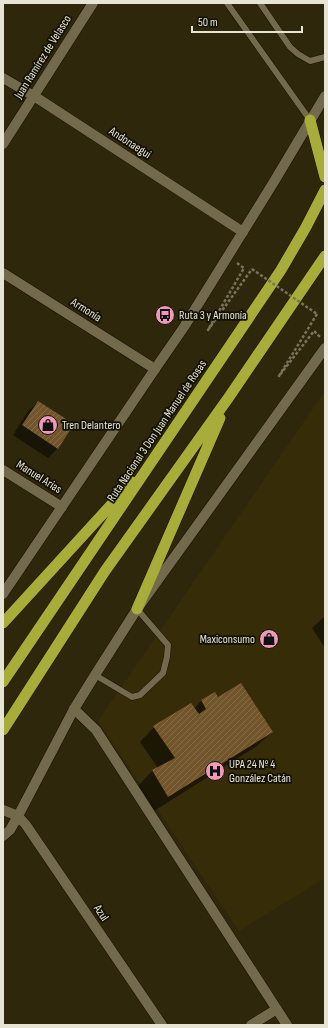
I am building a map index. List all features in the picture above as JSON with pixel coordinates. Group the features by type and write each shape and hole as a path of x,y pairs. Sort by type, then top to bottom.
{"highway":[{"path":"310,120 325,177"},
{"name":"Ruta Nacional 3 Don Juan Manuel de Rosas","path":"3,682 281,270 306,228 325,190"},
{"path":"3,730 105,571 230,397 325,256"},
{"path":"137,609 230,397"},
{"path":"3,623 158,454"}],"street":[{"name":"Juan Ramírez de Velasco","path":"3,144 93,3"},
{"name":"Andonaegui","path":"3,78 34,96 243,232"},
{"path":"3,594 184,327 325,96"},
{"name":"Armonía","path":"3,273 155,369"},
{"path":"3,836 10,830 18,816 74,709 137,609 325,348"},
{"name":"Manuel Arias","path":"3,470 62,507"},
{"path":"74,709 96,730 287,1025"},
{"path":"3,810 18,816"},
{"name":"Azul","path":"18,816 162,1025"},
{"path":"251,1025 277,1010"}],"lane":[{"path":"227,3 310,120"},
{"path":"260,3 290,47 298,54 310,61 325,57"},
{"path":"95,675 132,697 140,695 163,673 168,645 137,609"}],"path":[{"path":"228,257 244,268 208,330 252,269 317,314 279,376 314,331 321,338"}],"shaded area":[{"path":"325,391 325,878 239,931 98,721"}],"building":[{"name":"Tren Delantero","path":"38,401 74,424 58,449 22,425"},
{"path":"241,683 273,732 168,797 152,770 175,758 153,726 191,703 199,714 206,709 201,700 215,692 218,697"}],"place":[{"name":"Ruta 3 y Armonía","path":"165,315"},
{"name":"Tren Delantero","path":"48,425"},
{"name":"Maxiconsumo","path":"269,639"},
{"name":"UPA 24 Nº 4 González Catán","path":"215,771"}]}
